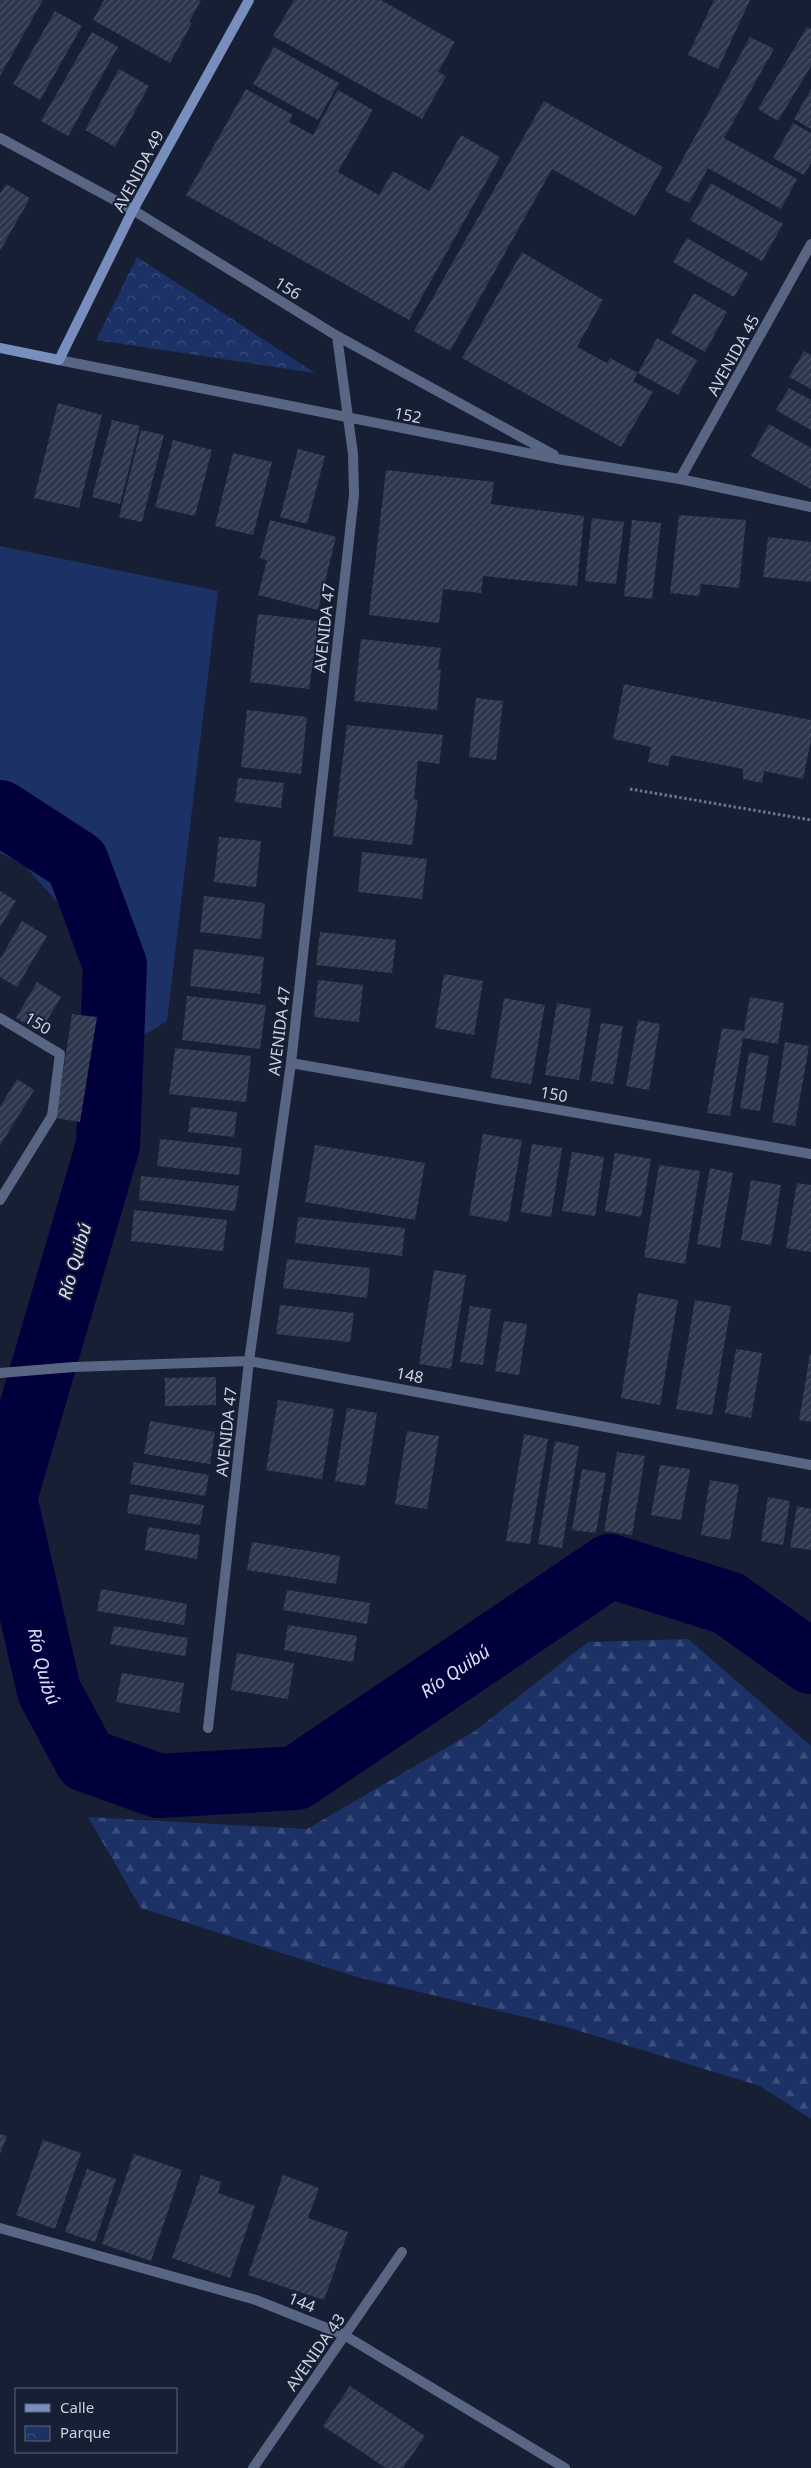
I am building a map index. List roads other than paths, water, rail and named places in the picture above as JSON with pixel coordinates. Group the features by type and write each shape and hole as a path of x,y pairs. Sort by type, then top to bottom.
{"street":[{"name":"AVENIDA 49","path":"59,360 133,210 249,0"},
{"name":"156","path":"0,138 133,210 337,336 563,460"},
{"name":"AVENIDA 45","path":"680,479 811,244"},
{"name":"AVENIDA 47","path":"208,1728 249,1360 291,1063 354,495 353,454 337,336"},
{"name":"152","path":"0,348 349,419 563,460 680,479 811,507"},
{"name":"150","path":"0,1018 60,1054 52,1116 0,1200"},
{"name":"150","path":"291,1063 811,1154"},
{"name":"148","path":"4,1373 74,1367 249,1360 811,1465"},
{"name":"144","path":"0,2228 256,2300 344,2335 565,2468"},
{"name":"AVENIDA 43","path":"253,2468 402,2252"}],"waterway":[{"name":"Río Quibú","path":"0,812 77,862 115,965 108,1145 5,1498 49,1691 86,1760 159,1786 296,1778 610,1566 728,1603 811,1662"}]}
